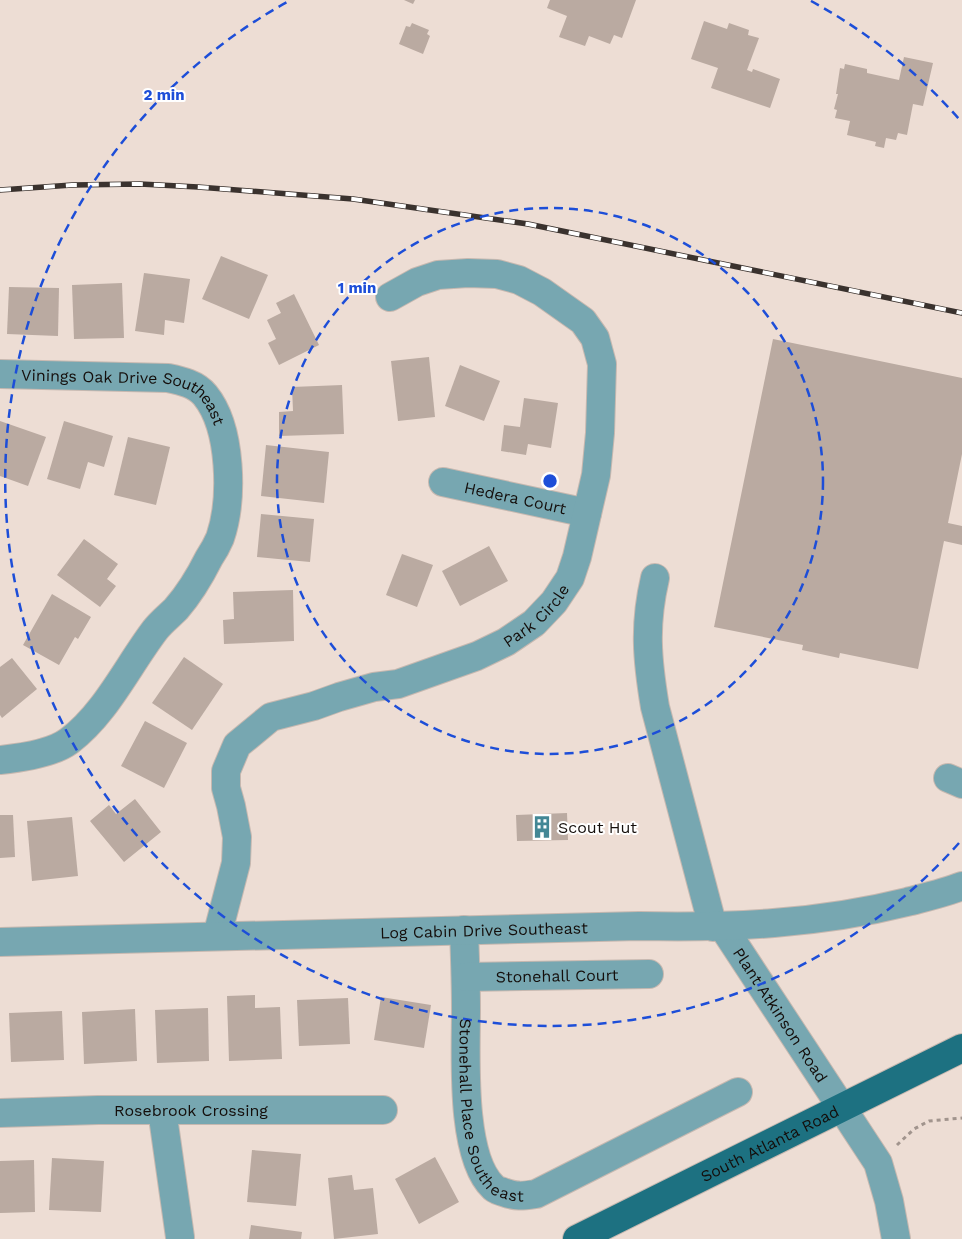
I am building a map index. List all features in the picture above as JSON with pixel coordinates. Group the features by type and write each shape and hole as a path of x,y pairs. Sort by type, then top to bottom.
{"main road":[{"name":"South Atlanta Road","path":"577,1239 962,1048"}],"street":[{"name":"Park Circle","path":"217,936 236,863 237,837 226,788 226,771 237,745 271,717 374,687 398,684 477,656 506,642 534,623 554,602 570,578 577,557 596,475 600,433 602,364 595,338 583,321 542,292 519,280 497,274 438,275 416,282 390,297"},
{"name":"Vinings Oak Drive Southeast","path":"0,374 168,378 188,382 204,394 216,411 224,435 227,468 227,508 220,539 195,584 176,609 156,628 89,722 68,742 50,750 0,760"},
{"name":"Hedera Court","path":"443,482 587,513"},
{"name":"Plant Atkinson Road","path":"655,578 649,605 648,670 655,706 718,927 842,1107 878,1163 889,1201 896,1239"},
{"name":"Log Cabin Drive Southeast","path":"0,942 639,926 718,927 822,918 885,908 947,892 962,886"},
{"name":"Stonehall Place Southeast","path":"464,930 466,976 465,1074 470,1126 473,1147 482,1171 494,1188 516,1197 536,1194 738,1092"},
{"name":"Stonehall Court","path":"466,976 649,974"},
{"name":"Rosebrook Crossing","path":"0,1113 98,1110 383,1110"},
{"path":"162,1110 180,1237"}],"path":[{"path":"878,1163 914,1129 929,1121 962,1118"}],"building":[{"path":"404,0 415,0 413,4"},
{"path":"550,0 636,0 622,38 614,35 610,44 589,36 585,46 559,37 567,16 547,8"},
{"path":"704,21 727,29 729,23 749,30 748,35 759,38 747,70 752,72 753,69 780,79 770,108 711,88 718,68 691,59"},
{"path":"412,23 429,30 427,34 430,36 423,54 399,44 406,26 410,27"},
{"path":"904,57 933,63 923,106 913,104 907,135 898,133 896,140 886,138 884,148 875,146 876,142 847,135 850,121 835,118 837,110 834,109 838,94 836,94 840,68 844,69 845,64 867,69 867,73 899,80"},
{"path":"221,256 268,275 249,319 202,299"},
{"path":"144,273 190,279 184,323 165,320 164,335 135,331"},
{"path":"122,283 124,338 74,339 72,285"},
{"path":"9,287 59,288 58,336 7,334"},
{"path":"294,294 319,345 279,365 268,343 276,339 267,320 281,313 276,303"},
{"path":"773,339 962,378 962,454 948,523 962,526 962,545 944,541 918,669 840,653 839,658 802,650 803,645 714,627"},
{"path":"429,357 435,417 398,421 391,361"},
{"path":"460,365 500,381 484,421 445,406"},
{"path":"342,385 344,434 279,436 279,412 293,411 292,387"},
{"path":"524,398 558,403 551,448 528,444 526,455 501,451 504,425 520,427"},
{"path":"0,421 46,437 28,486 0,476"},
{"path":"64,421 113,436 104,467 88,462 80,489 47,479"},
{"path":"128,437 170,447 156,505 114,495"},
{"path":"266,445 329,452 324,503 261,496"},
{"path":"261,514 314,519 310,562 257,557"},
{"path":"84,539 118,564 107,579 116,586 100,607 57,575"},
{"path":"489,546 508,581 460,606 442,571"},
{"path":"402,554 433,565 417,607 386,595"},
{"path":"293,590 294,641 224,644 223,620 234,619 233,592"},
{"path":"52,594 91,617 78,639 75,637 59,665 23,645"},
{"path":"184,657 223,684 192,730 152,703"},
{"path":"12,658 37,689 2,718 0,715 0,667"},
{"path":"145,721 187,743 164,788 121,766"},
{"path":"135,799 161,832 124,862 90,821 109,805 116,814"},
{"name":"Scout Hut","path":"567,813 568,840 517,841 516,815"},
{"path":"0,815 13,815 15,857 0,858"},
{"path":"72,817 78,876 32,881 27,821"},
{"path":"255,995 255,1008 280,1007 282,1059 229,1061 227,996"},
{"path":"381,997 431,1005 424,1048 374,1040"},
{"path":"348,998 350,1044 299,1046 297,1000"},
{"path":"208,1008 209,1061 157,1063 155,1010"},
{"path":"135,1009 137,1061 84,1064 82,1012"},
{"path":"62,1011 64,1060 11,1062 9,1013"},
{"path":"252,1150 301,1154 296,1206 247,1202"},
{"path":"435,1157 459,1202 419,1224 395,1179"},
{"path":"52,1158 104,1161 101,1212 49,1210"},
{"path":"34,1160 35,1212 0,1213 0,1161"},
{"path":"352,1175 354,1190 373,1188 378,1234 334,1239 328,1178"},
{"path":"251,1225 302,1232 301,1239 249,1239"}],"railway":[{"path":"0,190 72,185 140,184 353,199 528,224 962,313"}],"place":[{"name":"Scout Hut","path":"542,827"}]}
